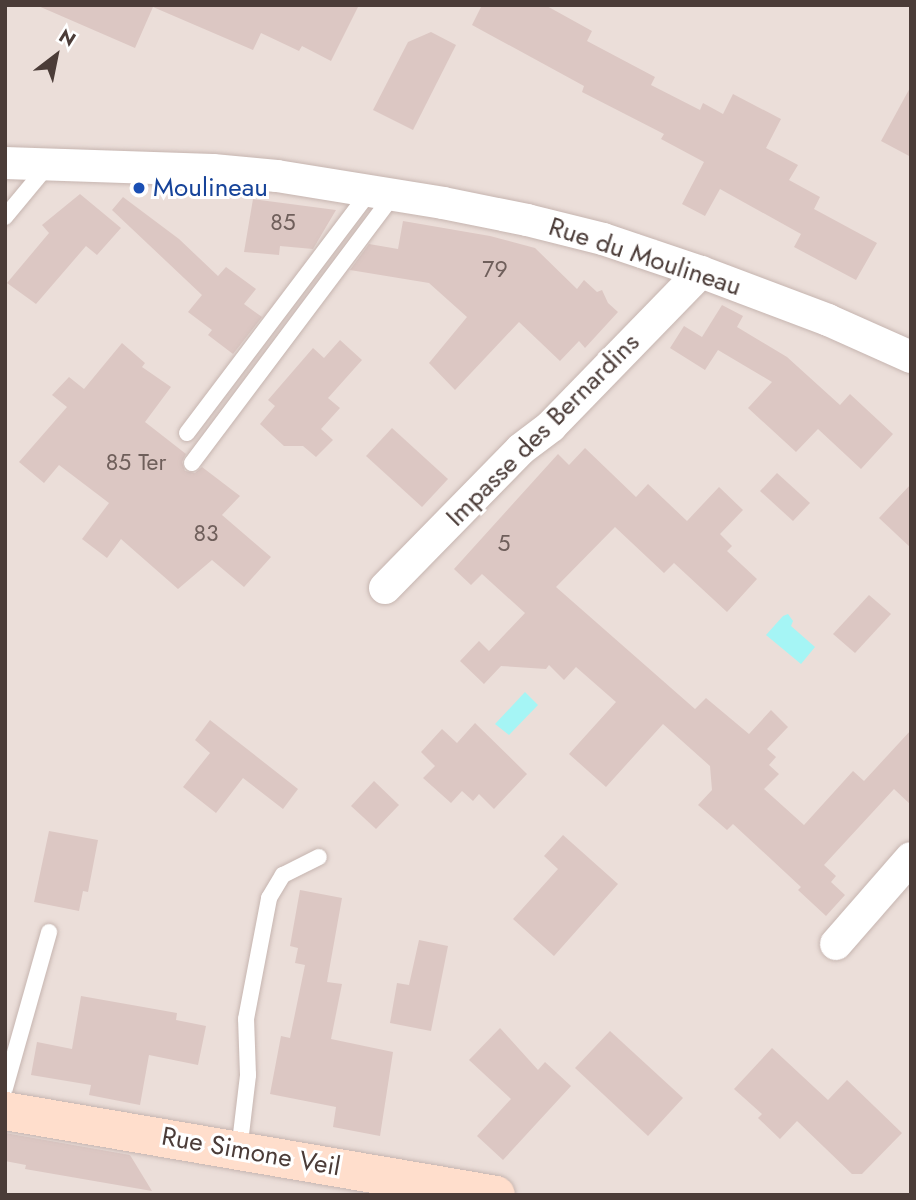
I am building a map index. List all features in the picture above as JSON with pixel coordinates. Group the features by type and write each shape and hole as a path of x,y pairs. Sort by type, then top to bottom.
{"main road":[{"name":"Rue Simone Veil","path":"5,1111 496,1195"}],"street":[{"name":"Rue du Moulineau","path":"5,163 231,172 382,193 527,220 603,239 701,272 828,320 911,357"},
{"name":"Impasse des Bernardins","path":"385,588 521,449 551,426 701,272"},
{"path":"836,944 911,858"}],"lane":[{"path":"5,217 49,164"},
{"path":"187,433 382,193"},
{"path":"192,463 382,193"},
{"path":"239,1151 248,1075 246,1018 269,898 283,875 319,857"},
{"path":"5,1088 49,932"}],"shaded area":[{"path":"5,5 911,5 911,1195 5,1195"}],"water":[{"path":"788,614 793,621 791,626 815,647 801,664 766,635"},
{"path":"525,692 538,705 509,735 495,724"}],"building":[{"path":"36,5 359,5 331,61 302,46 299,51 261,33 253,50 153,7 135,48"},
{"path":"482,5 545,5 592,31 587,41 655,77 651,85 700,110 703,103 723,114 733,94 781,119 766,148 798,165 789,180 820,197 814,209 877,243 856,280 794,247 801,234 720,189 705,216 682,204 704,162 661,139 664,134 582,92 584,86 472,25"},
{"path":"431,32 456,45 413,130 373,110 408,42"},
{"path":"911,86 911,157 881,141"},
{"path":"80,194 121,228 97,255 86,246 36,304 7,283 49,233 42,225"},
{"path":"123,197 179,239 218,276 226,267 256,289 244,304 262,317 233,354 208,335 212,330 188,312 202,295 112,210"},
{"path":"253,199 336,210 313,249 280,246 279,255 244,252"},
{"path":"403,221 490,236 535,248 577,289 584,280 597,292 602,290 608,303 618,312 585,348 579,341 560,361 519,322 455,390 429,363 467,317 429,283 350,270 369,244 398,249"},
{"path":"722,305 743,316 737,327 787,357 840,405 850,394 893,434 861,469 818,429 796,452 748,408 772,382 718,350 705,370 670,348 684,326 702,337"},
{"path":"340,340 362,360 328,398 340,408 321,429 333,440 316,457 303,446 284,446 260,424 275,406 268,400 313,348 324,358"},
{"path":"122,343 145,363 142,367 171,387 145,422 186,454 182,462 185,471 195,473 202,467 240,496 222,515 271,557 244,587 212,560 178,589 121,539 107,558 82,539 109,503 59,465 44,483 19,462 67,407 52,395 69,377 84,389"},
{"path":"392,428 448,479 422,507 366,456"},
{"path":"585,448 636,497 648,484 687,521 719,487 743,510 720,534 732,546 727,551 757,579 727,612 674,563 664,573 615,527 556,587 695,709 706,698 749,734 771,710 788,727 767,749 776,757 769,765 779,774 764,789 804,825 853,771 864,781 911,730 911,805 894,789 824,865 836,876 831,882 845,895 826,916 798,890 801,887 733,824 727,830 698,805 712,790 710,766 663,724 606,787 569,754 616,702 576,667 564,680 549,665 546,669 501,666 484,684 460,661 479,641 489,651 525,613 482,574 471,585 454,569 558,454 569,465"},
{"path":"777,473 810,503 793,521 760,491"},
{"path":"911,484 911,548 879,518"},
{"path":"869,595 891,614 855,653 833,634"},
{"path":"210,720 298,789 283,809 243,778 216,813 183,787 210,753 195,740"},
{"path":"475,723 527,774 494,809 479,794 473,801 462,791 451,803 423,778 435,766 421,752 442,729 457,743"},
{"path":"374,781 399,805 376,829 351,806"},
{"path":"49,831 98,840 88,892 83,891 79,911 34,902"},
{"path":"563,835 618,884 554,956 513,919 558,869 544,856"},
{"path":"300,890 342,898 327,982 342,984 331,1039 393,1052 380,1136 333,1127 336,1107 270,1094 281,1036 290,1038 305,965 295,963 298,948 290,946"},
{"path":"419,940 448,946 431,1031 390,1023 397,983 409,985"},
{"path":"81,996 177,1013 176,1020 206,1026 198,1065 149,1055 140,1105 89,1095 91,1085 31,1075 37,1042 72,1049"},
{"path":"500,1028 538,1070 545,1062 571,1086 503,1160 477,1136 511,1099 469,1060"},
{"path":"610,1031 683,1098 648,1136 575,1068"},
{"path":"772,1048 828,1100 847,1080 902,1133 862,1174 852,1174 797,1121 780,1139 758,1118 762,1114 734,1089"},
{"path":"5,1133 130,1155 152,1191 25,1169 26,1165 5,1161"}],"place":[{"name":"Moulineau","path":"139,188"}]}
